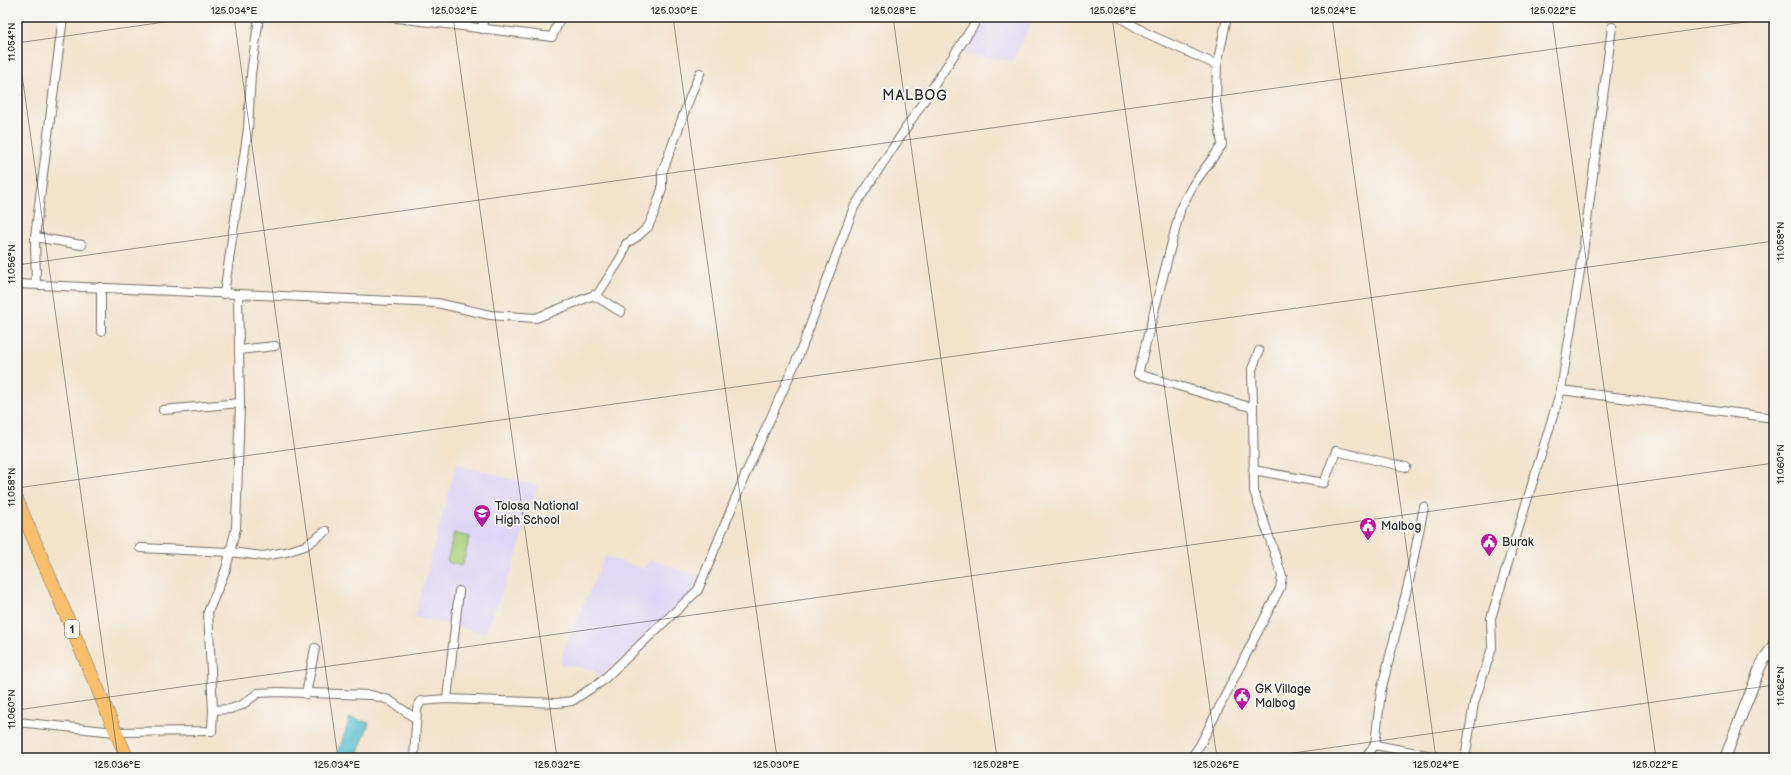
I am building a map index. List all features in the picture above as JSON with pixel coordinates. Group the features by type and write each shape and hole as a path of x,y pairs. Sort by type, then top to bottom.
{"highway":[{"name":"1","path":"17,500 127,758"}],"street":[{"path":"36,284 34,237 63,17"},
{"path":"224,294 248,129 251,74 259,17"},
{"path":"389,17 418,18 482,29 552,37 561,17"},
{"path":"482,29 484,17"},
{"path":"414,758 417,709 421,701 447,699 557,703 572,701 601,682 698,590 746,473 801,350 854,207 974,23 976,17"},
{"path":"1119,17 1146,33 1217,65"},
{"path":"1228,17 1217,65 1216,101 1222,145 1193,185 1181,207 1138,374 1253,408"},
{"path":"1465,758 1474,703 1492,648 1491,618 1562,390 1583,252 1612,28"},
{"path":"596,297 622,256 626,244 648,227 662,189 662,173 700,73"},
{"path":"34,237 82,245"},
{"path":"17,284 437,303 490,315 536,318 594,295 621,312"},
{"path":"101,287 101,331"},
{"path":"17,722 115,732 212,731 213,710 208,612 226,569 236,528 240,403 238,294"},
{"path":"239,350 275,346"},
{"path":"1191,758 1200,745 1280,588 1282,576 1254,491 1252,369 1259,351"},
{"path":"1562,390 1774,418"},
{"path":"163,410 240,403"},
{"path":"1253,470 1324,482 1336,451 1406,467"},
{"path":"1364,758 1375,745 1381,691 1409,581 1424,507"},
{"path":"140,548 230,552 263,556 286,552 305,546 326,532"},
{"path":"447,699 459,591"},
{"path":"1725,758 1761,665 1774,644"},
{"path":"306,694 315,648"},
{"path":"213,710 230,709 242,705 258,693 277,692 371,695 389,700 416,719"},
{"path":"1375,745 1443,758"}],"shaded area":[{"path":"980,17 1034,17 1013,61 966,55"},
{"name":"Tolosa National High School","path":"456,464 538,486 512,569 485,633 415,617"},
{"path":"605,556 644,569 650,559 699,577 695,589 601,677 591,669 561,665 563,652"}],"green space":[{"path":"454,533 470,537 462,566 447,562"}],"water":[{"path":"350,718 369,723 356,758 336,758"}],"place":[{"name":"Tolosa National High School","path":"482,528"},
{"name":"Malbog","path":"1368,541"},
{"name":"Burak","path":"1489,557"},
{"name":"GK Village Malbog","path":"1242,711"}],"district":[{"name":"MALBOG","path":"915,95"}]}
